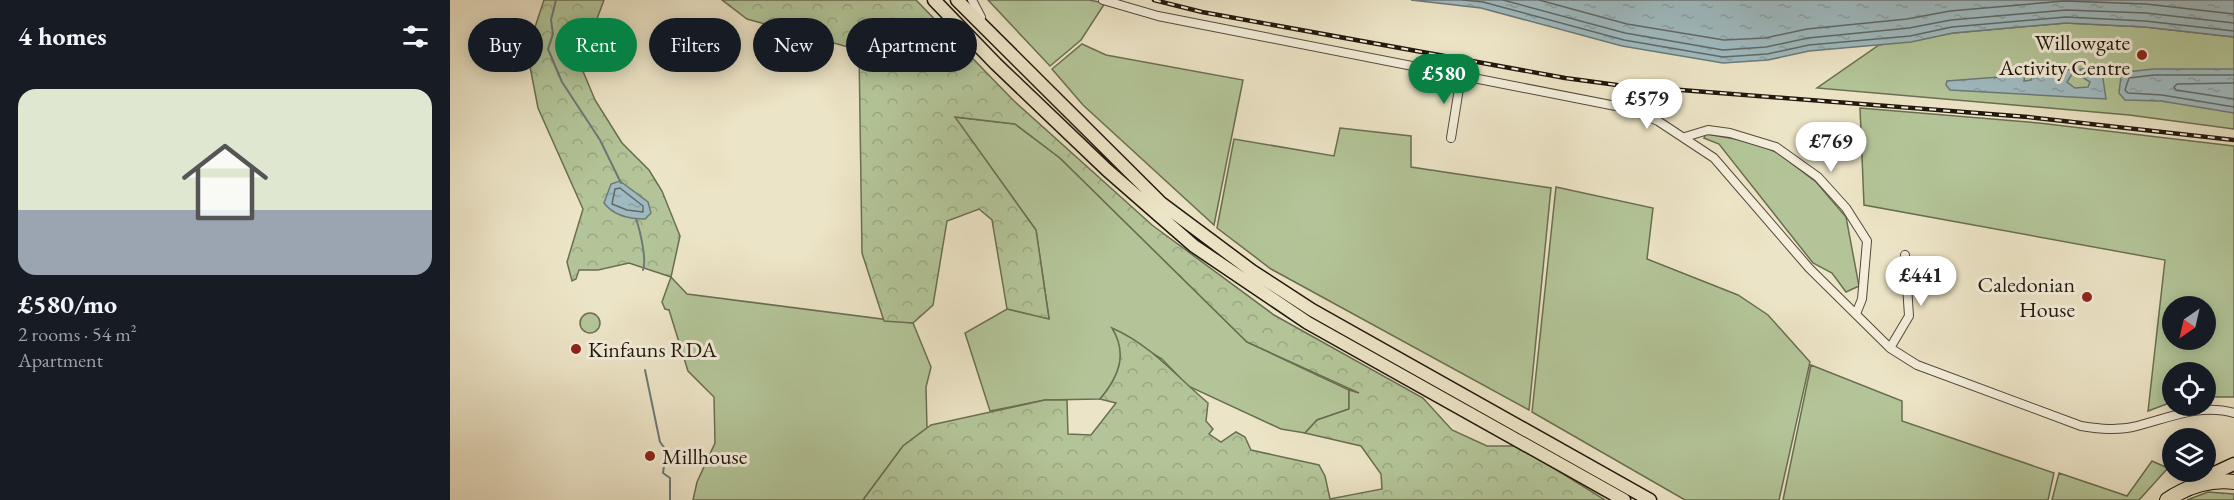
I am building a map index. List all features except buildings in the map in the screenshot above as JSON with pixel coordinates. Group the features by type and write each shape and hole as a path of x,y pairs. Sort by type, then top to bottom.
{"highway":[{"path":"933,0 1142,202 1194,246 1308,323 1624,500"},
{"path":"957,0 1006,52 1161,203 1252,272 1312,310 1650,500"},
{"path":"2159,500 2234,464"},
{"path":"2167,500 2181,490 2200,483 2234,482"}],"street":[{"path":"927,0 950,17"},
{"path":"972,0 976,12 1006,52"},
{"path":"1103,0 1158,16 1631,109 1685,137 1714,158 1809,268 1890,348 1917,366 2081,426 2110,430 2135,427 2192,411 2226,410 2234,413"},
{"path":"1451,138 1461,76"},
{"path":"1685,137 1708,130 1730,133 1776,147 1818,177 1846,208 1867,241 1862,299 1856,314"},
{"path":"1890,348 1909,316 1905,255"}],"green space":[{"path":"544,0 604,0 597,18 555,18 555,72 583,72 595,100 622,143 649,170 662,191 680,236 671,277 629,263 598,270 579,270 576,279 572,281 567,262 583,209 538,108 531,72 543,72 543,18 538,18"},
{"path":"722,0 916,0 933,18 846,18 846,46 834,43 834,18 747,19"},
{"path":"988,0 1089,0 1105,3 1081,40 1050,66"},
{"path":"2066,23 2145,27 2234,37 2234,129 2129,115 1817,88 1879,45 1953,33"},
{"path":"1082,44 1106,55 1243,80 1214,225 1083,105 1052,69"},
{"path":"977,63 1014,101 1152,225 1274,315 1423,398 1452,430 1487,446 1518,446 1605,500 863,500 903,446 931,425 1045,400 1067,400 1068,434 1091,435 1116,403 1100,399 1107,391 1119,365 1120,347 1112,328 1151,352 1208,403 1206,421 1213,429 1209,434 1221,442 1236,432 1245,437 1251,450 1319,465 1325,476 1330,499 1382,489 1381,474 1361,446 1305,433 1317,420 1349,409 1349,390 1359,393 1247,342 1060,158 1015,124 955,117 1036,230 1049,319 1007,309 992,220 979,209 947,221 933,305 913,323 884,321 862,253 859,72 977,72"},
{"path":"1860,108 2039,123 2234,146 2234,397 2216,397 2216,362 2162,362 2162,406 2148,411 2165,260 1864,205"},
{"path":"954,117 1015,124 1060,158 1247,342 1349,390 1349,409 1317,420 1305,433 1281,429 1188,386 1162,359 1113,329 1118,338 1121,357 1112,383 1100,399 1045,400 990,411 965,333 1007,309 1049,318 1036,230"},
{"path":"1340,128 1411,136 1411,167 1551,188 1529,410 1271,269 1217,228 1234,139 1334,156"},
{"path":"1706,134 1753,142 1778,153 1816,182 1846,217 1859,286 1846,292 1832,273 1813,263 1719,144 1704,138"},
{"path":"1556,187 1653,208 1647,259 1738,295 1768,315 1810,362 1779,500 1685,500 1532,412"},
{"path":"671,277 687,294 913,323 931,367 926,387 927,428 903,446 863,500 693,500 697,482 715,443 714,397 688,371 669,310 665,309 662,302"},
{"path":"590,313 597,316 600,323 597,330 590,333 583,330 580,323 583,316"},
{"path":"1811,365 1902,401 1902,421 2054,473 2048,500 1783,500"},
{"path":"2152,461 2162,465 2162,475 2139,500 2052,500 2059,473 2127,496"},
{"path":"2208,492 2234,494 2234,500 2187,500"}],"water":[{"path":"1411,0 2234,0 2234,37 2145,27 2066,23 1953,33 1911,42 1809,51 1768,60 1723,63 1622,46 1481,8"},
{"path":"2075,69 2067,82 2075,88 2088,87 2090,82 2082,77 2080,69 2099,69 2102,72 2106,99 1950,90 1946,85 1947,81 2025,75 2024,81 2031,80 2032,74"},
{"path":"2154,69 2234,69 2234,113 2161,101 2125,100 2119,93 2121,76 2126,72"},
{"path":"620,181 648,202 651,213 645,219 622,216 612,211 604,203 611,184"}],"waterway":[{"path":"556,0 551,20 553,34 548,49 562,82 600,140 621,183"},
{"path":"636,219 644,252 643,270"},
{"path":"645,370 660,442 666,450 663,473 670,478 670,500"}],"railway":[{"path":"1154,0 1202,12 1565,78 1617,85 2028,117 2234,140"}],"place":[{"name":"Willowgate Activity Centre","path":"2142,55"},
{"name":"Caledonian House","path":"2087,297"},
{"name":"Kinfauns RDA","path":"576,349"},
{"name":"Millhouse","path":"650,456"}]}
